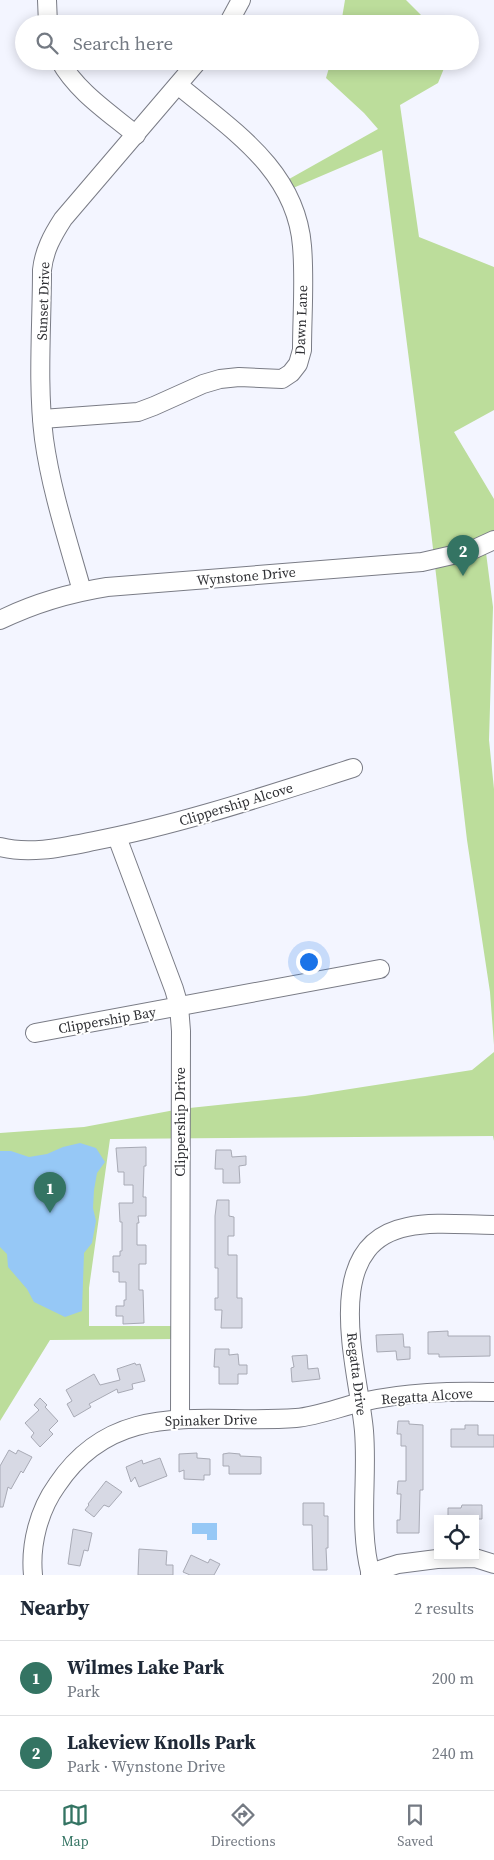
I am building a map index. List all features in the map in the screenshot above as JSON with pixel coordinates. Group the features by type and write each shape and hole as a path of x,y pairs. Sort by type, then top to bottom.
{"street":[{"path":"47,0 48,15"},
{"path":"233,15 241,0"},
{"path":"66,70 82,89 136,135"},
{"name":"Sunset Drive","path":"82,591 48,466 42,420 43,258 63,219 190,70"},
{"name":"Dawn Lane","path":"42,420 138,412 203,384 220,379 239,377 297,378 302,350 302,246 292,202 278,178 263,158 178,85"},
{"name":"Wynstone Drive","path":"0,620 50,599 82,591 121,586 422,562 470,551 494,540"},
{"name":"Clippership Alcove","path":"0,847 25,850 51,849 117,837 197,817 353,768"},
{"name":"Clippership Drive","path":"117,837 179,1006 181,1031 180,1418"},
{"name":"Clippership Bay","path":"35,1033 380,970"},
{"name":"Regatta Drive","path":"370,1574 365,1539 364,1433 361,1402 354,1366 351,1293 353,1277 359,1262 369,1247 386,1234 406,1227 428,1225 494,1225"},
{"name":"Regatta Alcove","path":"361,1402 398,1395 422,1393 494,1392"},
{"name":"Spinaker Drive","path":"33,1575 34,1540 40,1518 52,1492 66,1471 101,1441 126,1429 152,1422 180,1418 297,1418 361,1402"},
{"path":"370,1574 398,1564 437,1559 475,1558 494,1564"}],"green space":[{"path":"345,0 406,0 421,15 342,15"},
{"path":"328,70 443,70 438,83 400,105 419,237 494,267 494,410 454,432 494,499 494,540 485,545 493,607 489,740 494,789 494,1045 490,992 467,840 430,523 382,150 286,191 282,183 378,129 364,113 326,78"},
{"path":"494,1052 494,1141 493,1136 110,1139 89,1288 89,1326 180,1326 180,1339 50,1340 0,1421 0,1133 84,1127 180,1109 305,1096 472,1070"}],"water":[{"path":"80,1143 96,1148 105,1162 97,1173 94,1190 93,1208 96,1221 92,1243 84,1253 82,1311 65,1317 34,1302 27,1289 8,1267 7,1254 0,1247 0,1151 11,1151 29,1157 47,1154 63,1147"},
{"path":"192,1523 217,1523 217,1540 207,1540 207,1534 192,1534"}],"building":[{"path":"146,1147 143,1197 146,1197 146,1216 138,1216 139,1223 137,1223 137,1245 146,1245 146,1264 139,1264 139,1290 143,1290 144,1323 123,1324 123,1316 116,1316 116,1306 124,1306 126,1282 119,1282 119,1272 113,1272 113,1256 120,1256 120,1251 122,1251 122,1222 120,1222 119,1203 133,1203 133,1185 124,1185 124,1172 118,1172 116,1148"},
{"path":"216,1150 231,1150 232,1157 246,1156 246,1165 239,1166 240,1183 223,1183 223,1169 215,1169"},
{"path":"217,1200 229,1200 229,1216 234,1217 234,1236 228,1236 228,1255 237,1255 237,1298 242,1298 242,1328 221,1328 222,1310 215,1310 215,1298 218,1298 218,1268 215,1268 215,1216"},
{"path":"448,1331 448,1336 490,1336 490,1356 439,1357 439,1354 428,1354 428,1332"},
{"path":"403,1334 404,1347 410,1347 410,1359 397,1360 396,1351 377,1352 376,1335"},
{"path":"215,1349 229,1349 229,1355 238,1354 239,1365 247,1365 247,1374 238,1374 238,1384 219,1384 219,1367 214,1367"},
{"path":"307,1355 308,1369 318,1368 320,1379 292,1382 291,1368 294,1367 292,1356"},
{"path":"135,1363 136,1365 140,1364 145,1381 132,1384 133,1389 118,1393 117,1389 89,1404 91,1407 74,1417 67,1404 72,1401 66,1390 94,1374 100,1385 120,1380 117,1369"},
{"path":"40,1398 47,1405 45,1407 58,1421 49,1430 53,1434 40,1447 31,1437 34,1433 25,1423 39,1410 34,1405"},
{"path":"398,1421 409,1421 409,1424 423,1425 423,1490 420,1490 419,1533 397,1533 397,1520 400,1520 401,1494 397,1494 398,1481 406,1481 406,1446 401,1446 401,1434 397,1434"},
{"path":"465,1425 478,1425 478,1435 494,1435 494,1447 451,1447 451,1429 465,1429"},
{"path":"9,1450 16,1454 18,1450 32,1457 23,1473 21,1471 11,1489 8,1487 3,1507 0,1507 0,1466"},
{"path":"197,1453 197,1458 210,1459 210,1475 204,1475 204,1480 184,1479 184,1470 179,1472 179,1454"},
{"path":"223,1454 240,1454 240,1456 261,1457 261,1474 229,1474 229,1466 223,1466"},
{"path":"160,1458 167,1476 139,1487 135,1477 131,1482 126,1467 142,1460 143,1464"},
{"path":"106,1481 122,1492 109,1507 104,1505 94,1517 85,1510"},
{"path":"303,1503 324,1503 324,1516 328,1516 327,1570 313,1570 312,1525 303,1525"},
{"path":"462,1505 482,1505 482,1519 479,1519 479,1515 448,1515 448,1508 461,1508"},
{"path":"73,1529 92,1533 88,1551 84,1550 80,1566 68,1564"},
{"path":"139,1549 167,1551 166,1565 173,1565 173,1575 138,1575"},
{"path":"191,1555 208,1563 210,1559 220,1564 214,1575 190,1575 183,1572"}],"place":[{"name":"Lakeview Knolls Park","path":"463,576"},
{"name":"Wilmes Lake Park","path":"50,1213"}]}
